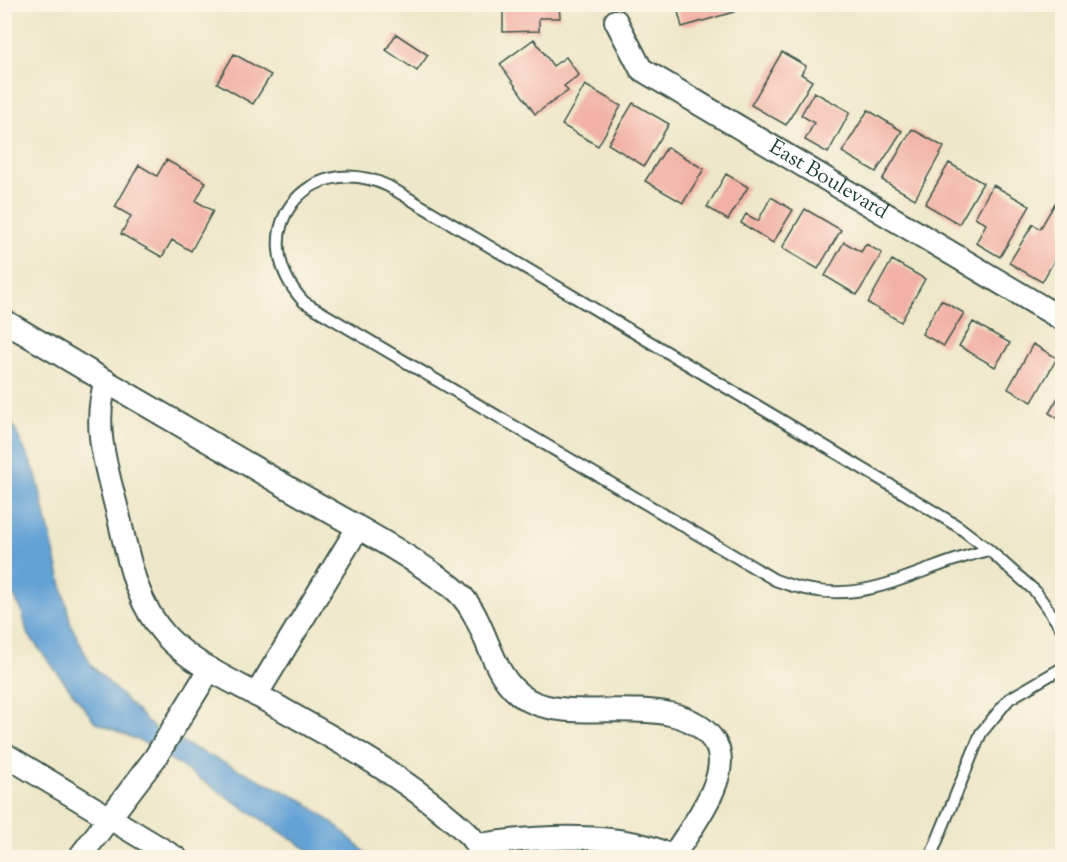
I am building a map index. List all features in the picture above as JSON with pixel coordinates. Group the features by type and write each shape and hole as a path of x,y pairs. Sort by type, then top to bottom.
{"street":[{"name":"East Boulevard","path":"616,21 641,69 1062,319"},
{"path":"4,321 358,528 440,579 465,598 480,622 501,673 518,693 528,700 550,708 635,710 669,715 696,725 707,732 720,751 719,775 672,857 646,846 615,840 535,839 481,851 439,808 404,784 210,669 166,636 139,593 101,445 99,409 106,381"},
{"path":"256,695 358,528"},
{"path":"79,858 155,758 210,669"},
{"path":"4,754 176,858"}],"lane":[{"path":"989,550 957,557 885,586 848,594 813,592 775,580 304,302 290,287 282,269 278,250 280,230 287,211 303,192 321,182 340,177 360,177 381,183 959,527 989,550 1035,591 1062,629"},
{"path":"930,858 981,733 1009,699 1062,668"}],"water":[{"path":"4,417 12,423 36,474 71,625 91,665 156,730 302,800 338,827 370,857 319,857 147,744 95,722 27,633 22,611 5,580"}],"building":[{"path":"503,4 559,4 560,18 539,18 539,31 503,32"},
{"path":"676,4 732,4 734,12 682,27"},
{"path":"396,34 428,55 417,71 386,50"},
{"path":"534,39 553,66 566,57 579,75 564,86 568,91 535,114 500,64"},
{"path":"782,52 806,66 801,74 812,81 786,125 751,105"},
{"path":"234,54 271,75 253,104 217,83"},
{"path":"585,85 621,106 598,146 562,125"},
{"path":"814,92 850,112 828,153 805,140 814,123 801,115"},
{"path":"633,103 669,124 644,166 608,144"},
{"path":"868,110 902,131 876,172 842,152"},
{"path":"912,129 944,147 915,199 882,180"},
{"path":"667,147 704,169 683,203 645,181"},
{"path":"166,160 206,182 196,201 213,211 191,251 172,240 162,257 121,234 131,216 115,207 139,165 157,176"},
{"path":"949,163 983,183 959,224 925,204"},
{"path":"726,174 748,187 728,220 707,207"},
{"path":"993,185 1030,206 1000,257 976,243 986,224 975,217"},
{"path":"771,197 793,210 773,243 741,223 746,214 758,221"},
{"path":"1057,200 1062,204 1062,247 1042,282 1009,263 1033,224 1040,229"},
{"path":"805,209 841,230 818,269 782,248"},
{"path":"844,242 861,252 866,244 882,253 857,295 825,276"},
{"path":"892,260 925,279 901,322 868,303"},
{"path":"941,300 964,313 944,346 922,334"},
{"path":"973,322 1010,343 995,367 959,346"},
{"path":"1033,344 1057,358 1032,402 1008,389"},
{"path":"1062,391 1062,421 1049,413"}]}
